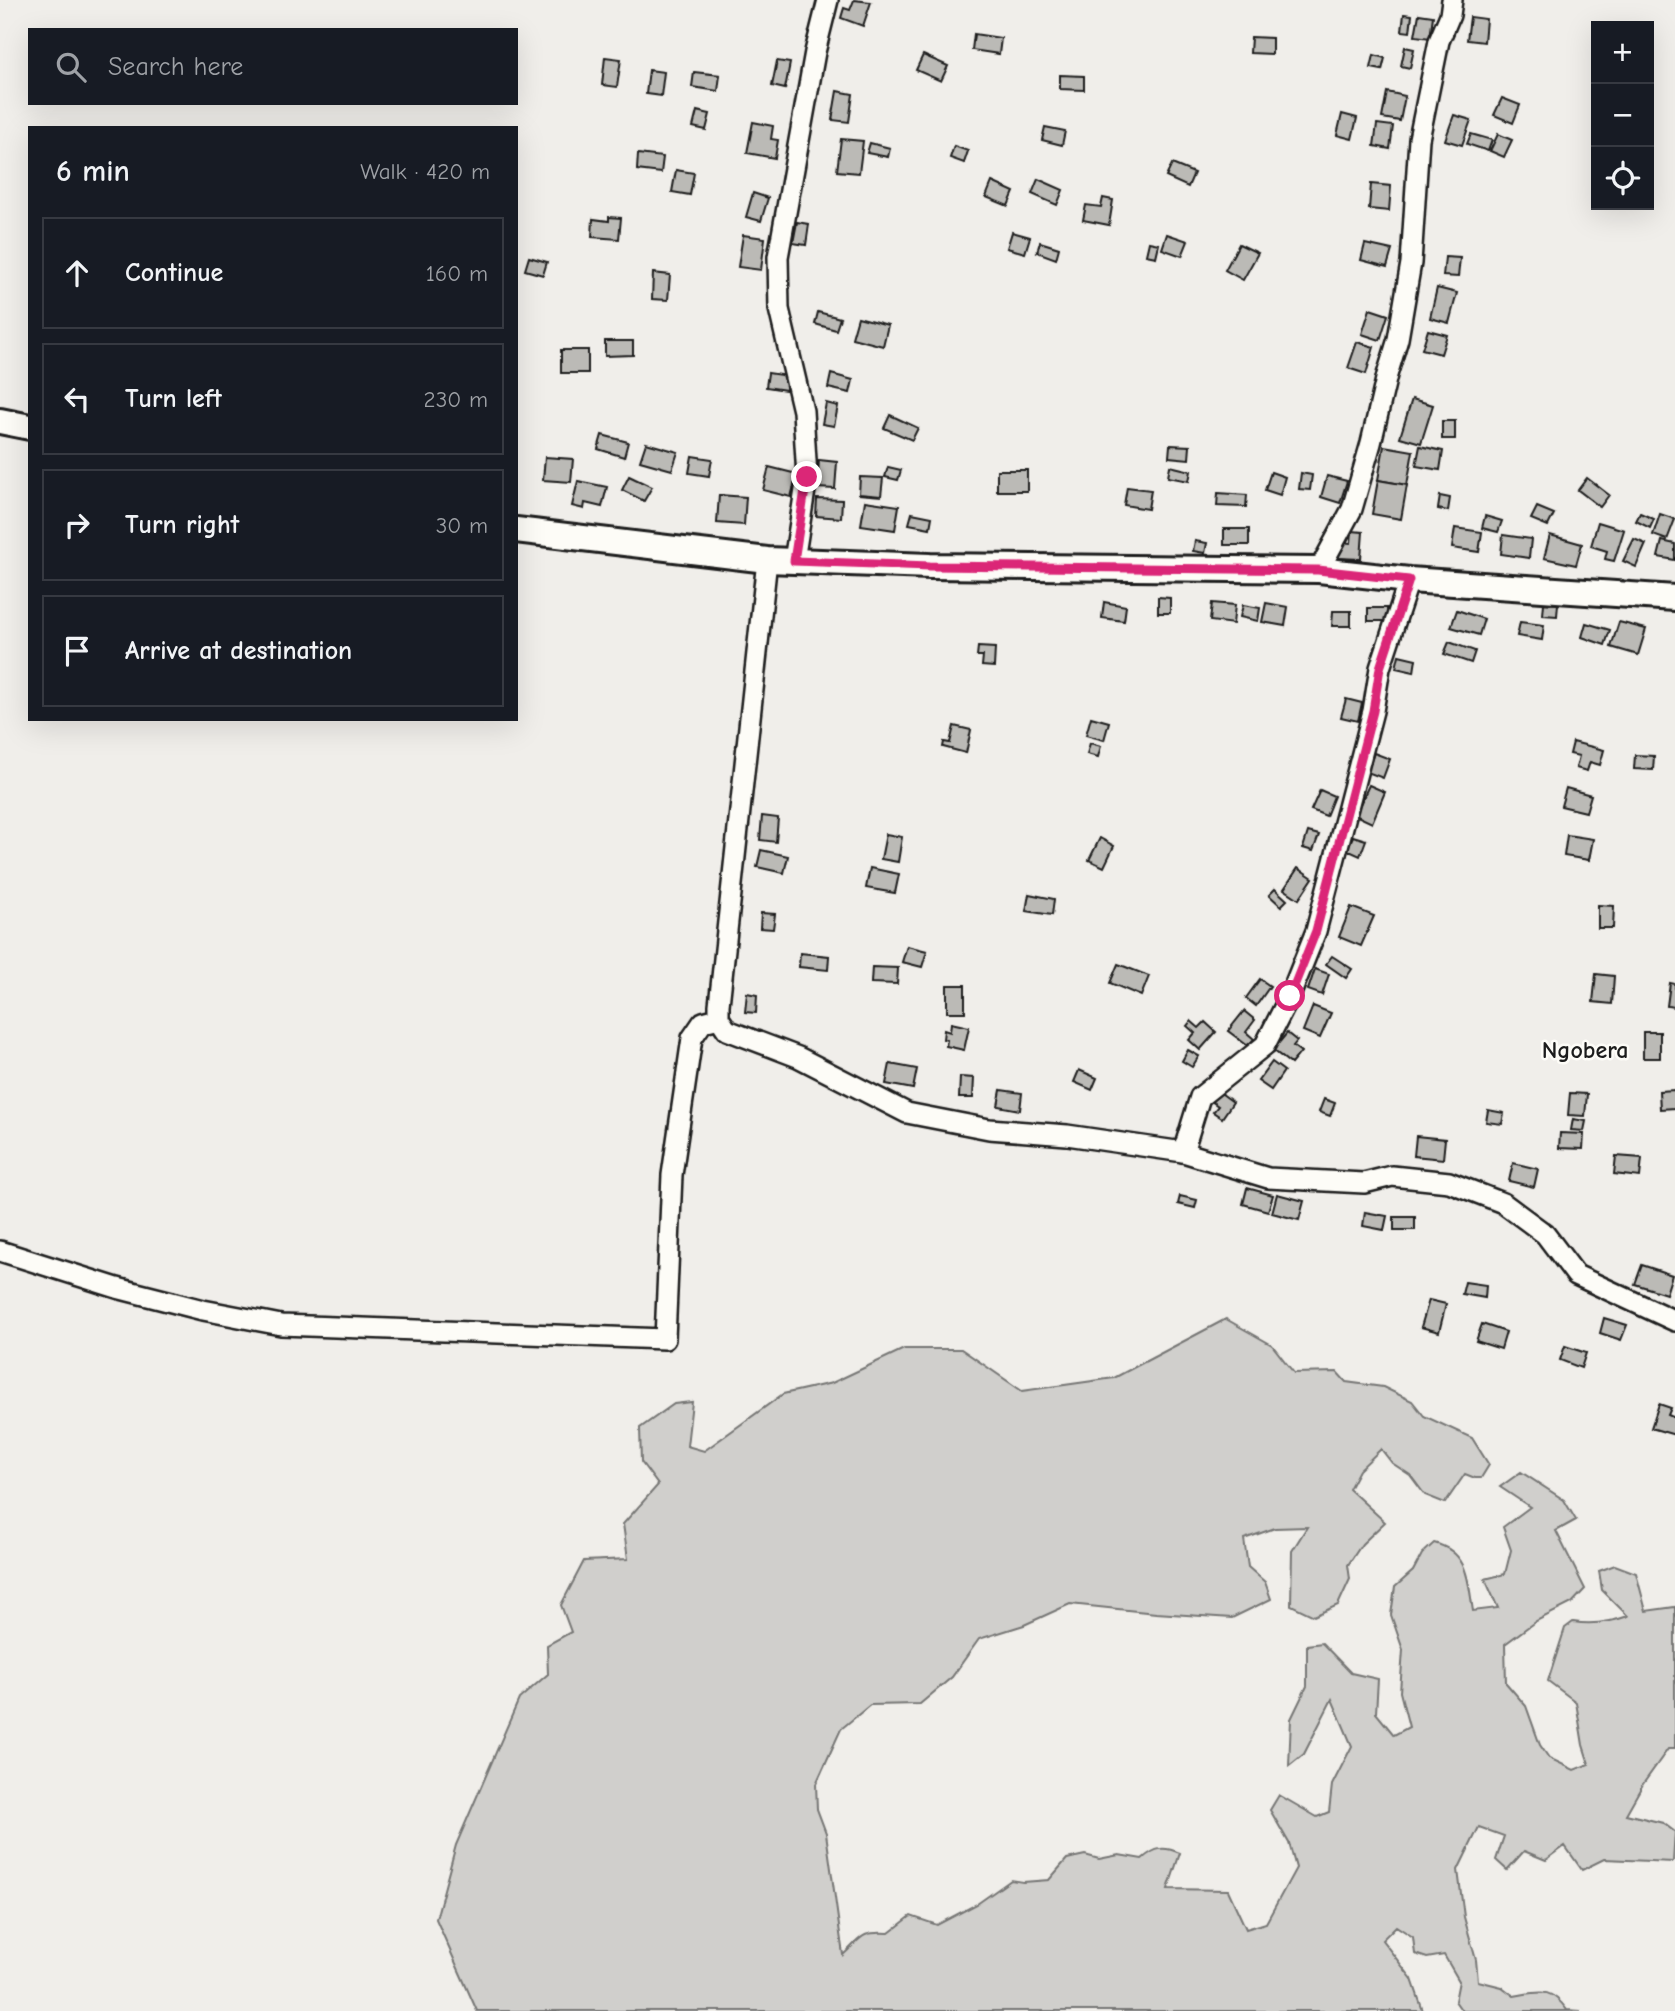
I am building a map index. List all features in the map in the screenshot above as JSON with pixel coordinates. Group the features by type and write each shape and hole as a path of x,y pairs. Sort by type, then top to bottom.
{"main road":[{"path":"0,421 28,427"},
{"path":"518,530 767,560 930,566 1318,570 1409,580 1675,598"}],"street":[{"path":"794,561 807,477 803,411 779,309 778,257 815,52 828,0"},
{"path":"1318,570 1352,509 1398,339 1411,263 1419,139 1439,41 1450,15 1451,0"},
{"path":"767,560 744,754 719,1018 727,1030 798,1058 907,1112 989,1129 1067,1135 1184,1152 1268,1178 1364,1183 1392,1176 1449,1182 1503,1203 1545,1234 1576,1275 1675,1321"},
{"path":"1184,1152 1200,1097 1265,1045 1290,996 1316,931 1373,711 1380,668 1409,580"},
{"path":"0,1251 117,1288 203,1310 281,1325 665,1339 672,1175 692,1038 702,1022 719,1018"}],"shaded area":[{"path":"1226,1319 1272,1345 1294,1373 1337,1372 1346,1382 1383,1387 1412,1401 1424,1416 1472,1438 1489,1465 1481,1478 1465,1474 1445,1503 1425,1495 1410,1475 1392,1463 1381,1449 1359,1470 1349,1489 1385,1522 1362,1544 1348,1565 1350,1579 1338,1605 1314,1616 1291,1605 1292,1551 1307,1527 1275,1528 1244,1539 1248,1567 1265,1582 1271,1599 1232,1618 1070,1604 1024,1625 979,1639 952,1677 920,1704 870,1705 841,1729 816,1784 817,1809 826,1833 843,1955 862,1937 872,1933 889,1933 911,1916 937,1925 977,1904 1011,1880 1049,1880 1067,1859 1085,1855 1099,1859 1119,1855 1142,1859 1160,1849 1180,1853 1168,1889 1228,1890 1246,1929 1266,1923 1296,1868 1289,1843 1270,1810 1279,1795 1317,1817 1329,1812 1332,1785 1352,1746 1332,1699 1304,1754 1289,1766 1291,1719 1307,1686 1307,1645 1322,1643 1351,1673 1378,1679 1376,1713 1394,1735 1409,1727 1400,1692 1403,1650 1391,1615 1395,1587 1413,1571 1422,1554 1434,1543 1454,1553 1465,1569 1473,1611 1498,1608 1485,1579 1505,1574 1511,1550 1503,1527 1530,1507 1500,1487 1521,1472 1564,1500 1576,1520 1556,1531 1585,1589 1572,1603 1536,1621 1505,1644 1506,1683 1526,1706 1540,1745 1549,1758 1574,1770 1589,1764 1576,1702 1548,1681 1565,1628 1573,1622 1601,1623 1628,1616 1602,1590 1599,1571 1615,1565 1636,1573 1646,1611 1675,1607 1675,1749 1668,1749 1626,1814 1663,1823 1675,1832 1673,1862 1604,1859 1582,1870 1565,1846 1546,1860 1524,1851 1507,1870 1496,1860 1504,1836 1479,1827 1458,1870 1464,1917 1476,1960 1478,1981 1502,1987 1514,1996 1538,1992 1550,1994 1567,2010 1581,2011 1462,2011 1455,2001 1459,1981 1444,1955 1427,1958 1415,1954 1413,1937 1396,1926 1382,1940 1412,1979 1423,2011 477,2011 436,1919 456,1845 519,1699 548,1674 547,1645 571,1632 561,1605 584,1561 628,1559 623,1524 658,1485 641,1462 640,1428 674,1404 692,1402 687,1446 704,1451 783,1394 832,1383 904,1349 961,1349 1022,1391 1114,1378"}],"building":[{"path":"854,0 871,2 863,26 841,18 844,8 850,10"},
{"path":"1404,14 1412,15 1410,32 1402,31"},
{"path":"1419,14 1433,16 1430,38 1415,36"},
{"path":"1470,17 1486,19 1484,42 1467,40"},
{"path":"974,34 1001,38 999,54 972,50"},
{"path":"1251,37 1272,38 1272,54 1250,53"},
{"path":"1405,47 1414,49 1410,68 1401,66"},
{"path":"923,55 948,66 941,81 916,70"},
{"path":"1374,55 1385,58 1382,70 1371,68"},
{"path":"605,57 621,59 617,87 602,85"},
{"path":"777,61 790,63 785,89 772,86"},
{"path":"649,70 664,72 661,96 646,94"},
{"path":"694,72 720,75 718,91 692,87"},
{"path":"1060,75 1084,76 1084,90 1060,89"},
{"path":"837,91 853,94 849,122 832,120"},
{"path":"1387,92 1405,96 1400,121 1382,118"},
{"path":"1502,98 1520,105 1513,123 1494,115"},
{"path":"697,111 710,114 706,130 693,127"},
{"path":"1342,114 1357,118 1352,139 1337,135"},
{"path":"1454,115 1471,120 1462,145 1445,140"},
{"path":"753,122 773,126 771,139 778,140 775,158 747,153"},
{"path":"1377,124 1393,126 1390,149 1374,146"},
{"path":"1045,127 1065,131 1062,145 1042,140"},
{"path":"1471,134 1492,140 1488,151 1467,144"},
{"path":"1498,134 1512,140 1504,157 1490,151"},
{"path":"841,139 863,141 859,173 837,171"},
{"path":"870,143 890,148 888,157 867,153"},
{"path":"954,146 968,151 964,163 950,158"},
{"path":"638,154 663,157 661,173 637,170"},
{"path":"1172,164 1194,173 1188,187 1166,177"},
{"path":"676,170 694,173 690,195 672,192"},
{"path":"1038,179 1063,190 1057,205 1032,194"},
{"path":"992,182 1014,192 1008,206 986,197"},
{"path":"1371,184 1391,186 1389,211 1369,209"},
{"path":"753,193 768,198 761,221 746,217"},
{"path":"1103,198 1113,200 1109,225 1083,220 1086,205 1101,207"},
{"path":"609,217 621,218 619,239 592,237 593,219 609,221"},
{"path":"797,222 809,224 806,245 793,243"},
{"path":"1012,232 1030,237 1025,253 1007,248"},
{"path":"1167,234 1188,241 1182,256 1162,249"},
{"path":"743,235 765,238 761,270 738,267"},
{"path":"1040,242 1059,248 1056,259 1037,252"},
{"path":"1149,242 1159,244 1156,257 1146,255"},
{"path":"1239,244 1258,253 1243,280 1225,270"},
{"path":"1365,244 1392,250 1387,267 1361,260"},
{"path":"529,257 547,262 543,275 525,270"},
{"path":"1445,257 1460,258 1458,277 1443,276"},
{"path":"653,273 670,275 668,300 652,299"},
{"path":"1437,288 1457,293 1449,323 1430,318"},
{"path":"1370,309 1388,315 1380,340 1362,334"},
{"path":"818,312 840,318 836,330 815,324"},
{"path":"858,317 888,325 883,346 852,338"},
{"path":"1428,330 1447,335 1441,354 1422,349"},
{"path":"605,341 633,341 633,355 605,356"},
{"path":"1357,342 1374,347 1366,374 1348,368"},
{"path":"561,350 588,350 588,373 561,373"},
{"path":"768,373 788,376 786,390 766,387"},
{"path":"831,374 853,380 850,393 828,388"},
{"path":"1412,399 1433,405 1421,443 1400,437"},
{"path":"826,403 838,406 834,426 822,424"},
{"path":"890,415 918,428 912,440 884,428"},
{"path":"1442,421 1455,421 1455,439 1442,439"},
{"path":"602,435 628,442 624,457 598,449"},
{"path":"646,443 678,452 672,470 640,461"},
{"path":"1170,445 1190,446 1189,459 1169,457"},
{"path":"1384,446 1413,451 1407,485 1378,480"},
{"path":"1420,446 1443,451 1440,470 1416,466"},
{"path":"692,456 712,459 709,476 689,473"},
{"path":"545,457 573,459 571,482 543,480"},
{"path":"819,460 837,462 835,489 817,488"},
{"path":"1170,466 1191,471 1189,481 1168,477"},
{"path":"769,467 797,474 791,497 763,490"},
{"path":"888,467 901,470 898,480 885,477"},
{"path":"997,470 1027,470 1027,491 997,491"},
{"path":"1271,472 1285,477 1280,495 1265,490"},
{"path":"1301,473 1312,475 1310,490 1299,489"},
{"path":"629,476 652,487 644,501 622,490"},
{"path":"1327,476 1347,481 1340,503 1321,497"},
{"path":"860,477 883,478 881,496 859,494"},
{"path":"1587,478 1609,495 1600,507 1578,490"},
{"path":"1378,480 1407,485 1401,519 1372,514"},
{"path":"578,481 607,487 602,507 585,503 584,509 572,506"},
{"path":"1127,487 1151,490 1148,509 1124,505"},
{"path":"1218,493 1247,495 1246,507 1217,506"},
{"path":"719,495 746,497 744,525 717,523"},
{"path":"1440,496 1450,498 1448,511 1438,509"},
{"path":"817,499 842,500 841,518 816,516"},
{"path":"865,501 899,506 895,530 861,525"},
{"path":"1537,507 1554,514 1548,526 1531,519"},
{"path":"912,513 932,517 930,528 909,524"},
{"path":"1640,513 1654,519 1650,528 1636,521"},
{"path":"1660,514 1675,519 1667,540 1653,535"},
{"path":"1485,516 1502,521 1498,532 1482,528"},
{"path":"1598,522 1624,530 1614,561 1605,559 1607,551 1591,546"},
{"path":"1455,528 1482,532 1479,552 1452,548"},
{"path":"1224,529 1249,529 1249,545 1224,545"},
{"path":"1352,531 1363,532 1361,559 1337,558 1339,542 1351,543"},
{"path":"1503,535 1531,539 1529,558 1501,554"},
{"path":"1550,535 1582,544 1576,565 1544,558"},
{"path":"1634,539 1646,544 1636,567 1623,561"},
{"path":"1195,541 1207,543 1205,553 1193,551"},
{"path":"1662,541 1675,544 1675,560 1658,557"},
{"path":"1158,597 1170,598 1170,613 1158,613"},
{"path":"1104,602 1126,606 1124,621 1102,618"},
{"path":"1212,603 1235,605 1233,624 1210,621"},
{"path":"1266,603 1288,607 1285,626 1262,622"},
{"path":"1544,603 1558,604 1557,616 1543,615"},
{"path":"1243,605 1260,608 1258,621 1240,617"},
{"path":"1368,608 1387,608 1387,621 1368,621"},
{"path":"1457,610 1484,619 1479,635 1451,627"},
{"path":"1333,611 1351,611 1351,626 1332,626"},
{"path":"1520,622 1544,625 1542,640 1517,636"},
{"path":"1619,622 1646,629 1638,655 1611,647"},
{"path":"1586,623 1610,630 1605,645 1582,637"},
{"path":"1449,642 1475,651 1471,663 1444,654"},
{"path":"978,647 995,648 994,667 982,666 983,656 977,656"},
{"path":"1399,655 1416,659 1414,672 1396,668"},
{"path":"1346,699 1362,703 1358,721 1341,717"},
{"path":"1091,717 1109,722 1104,740 1086,735"},
{"path":"954,726 971,730 966,753 943,747 944,742 950,743"},
{"path":"1573,742 1604,750 1600,765 1590,762 1587,771 1576,768 1579,756 1570,754"},
{"path":"1090,743 1101,746 1098,757 1087,754"},
{"path":"1374,753 1390,759 1383,778 1367,772"},
{"path":"1635,755 1654,756 1653,770 1634,769"},
{"path":"1369,785 1385,792 1372,823 1355,815"},
{"path":"1566,788 1591,795 1586,812 1561,806"},
{"path":"1320,790 1334,796 1326,816 1311,810"},
{"path":"762,816 778,818 776,842 760,840"},
{"path":"1308,832 1319,835 1313,851 1303,848"},
{"path":"886,834 902,837 898,862 881,859"},
{"path":"1567,835 1593,839 1589,860 1564,856"},
{"path":"1353,836 1366,840 1360,856 1347,850"},
{"path":"1100,838 1114,846 1104,867 1089,860"},
{"path":"761,850 788,856 784,873 757,867"},
{"path":"870,868 899,874 895,893 866,888"},
{"path":"1298,868 1313,878 1299,899 1284,889"},
{"path":"1275,889 1287,900 1281,906 1269,895"},
{"path":"1029,894 1054,899 1052,915 1026,911"},
{"path":"1598,905 1614,906 1613,928 1598,928"},
{"path":"1351,907 1374,916 1361,946 1339,937"},
{"path":"761,913 775,914 773,929 760,928"},
{"path":"907,946 927,951 922,967 902,962"},
{"path":"800,953 829,956 828,970 799,967"},
{"path":"1332,956 1352,969 1346,978 1326,964"},
{"path":"1118,964 1149,976 1141,996 1110,983"},
{"path":"872,967 898,968 897,984 871,983"},
{"path":"1315,969 1329,974 1322,995 1308,990"},
{"path":"1596,974 1614,976 1612,1004 1593,1002"},
{"path":"1260,979 1270,986 1256,1006 1246,998"},
{"path":"1670,983 1675,984 1675,1007 1667,1006"},
{"path":"947,985 965,985 965,1012 947,1012"},
{"path":"747,993 757,995 756,1013 745,1012"},
{"path":"1313,1006 1331,1013 1320,1038 1303,1031"},
{"path":"1244,1011 1255,1020 1246,1032 1254,1039 1248,1046 1228,1031"},
{"path":"1191,1021 1199,1028 1205,1022 1216,1032 1200,1050 1189,1040 1195,1033 1187,1026"},
{"path":"951,1023 969,1027 964,1050 946,1046 947,1040 943,1039 944,1030 950,1032"},
{"path":"1643,1032 1660,1032 1660,1058 1643,1058"},
{"path":"1287,1033 1297,1041 1293,1046 1301,1052 1291,1064 1273,1050"},
{"path":"1188,1050 1199,1056 1192,1067 1182,1061"},
{"path":"1272,1062 1284,1071 1271,1090 1258,1081"},
{"path":"890,1064 917,1069 913,1089 886,1084"},
{"path":"1079,1070 1097,1078 1092,1090 1074,1082"},
{"path":"960,1077 974,1078 973,1098 959,1098"},
{"path":"1001,1090 1022,1093 1020,1110 998,1106"},
{"path":"1675,1090 1675,1108 1660,1109 1659,1091"},
{"path":"1218,1091 1233,1102 1222,1118 1213,1112 1218,1106 1211,1101"},
{"path":"1570,1093 1587,1094 1585,1116 1568,1115"},
{"path":"1324,1099 1335,1103 1330,1116 1319,1112"},
{"path":"1488,1110 1504,1113 1502,1124 1486,1122"},
{"path":"1573,1119 1586,1121 1584,1131 1571,1130"},
{"path":"1560,1133 1584,1134 1583,1149 1559,1148"},
{"path":"1416,1136 1445,1139 1443,1159 1414,1156"},
{"path":"1616,1156 1642,1158 1640,1177 1614,1174"},
{"path":"1513,1163 1538,1169 1534,1187 1509,1181"},
{"path":"1247,1188 1273,1195 1268,1211 1243,1204"},
{"path":"1277,1194 1304,1201 1299,1220 1272,1213"},
{"path":"1180,1196 1197,1200 1195,1208 1178,1204"},
{"path":"1365,1212 1387,1216 1384,1230 1363,1226"},
{"path":"1394,1217 1415,1217 1415,1230 1394,1230"},
{"path":"1642,1265 1672,1275 1666,1294 1635,1284"},
{"path":"1465,1282 1486,1285 1485,1298 1462,1294"},
{"path":"1429,1300 1446,1304 1439,1332 1421,1327"},
{"path":"1604,1318 1627,1325 1621,1340 1600,1333"},
{"path":"1482,1324 1506,1332 1501,1349 1476,1341"},
{"path":"1565,1346 1586,1353 1581,1368 1560,1360"},
{"path":"1659,1404 1671,1408 1668,1415 1675,1418 1675,1435 1651,1428"}],"district":[{"name":"Ngobera","path":"1585,1050"}],"route":[{"path":"807,477 794,561 930,566 1318,570 1409,580 1380,668 1373,711 1316,931 1290,996"}]}
